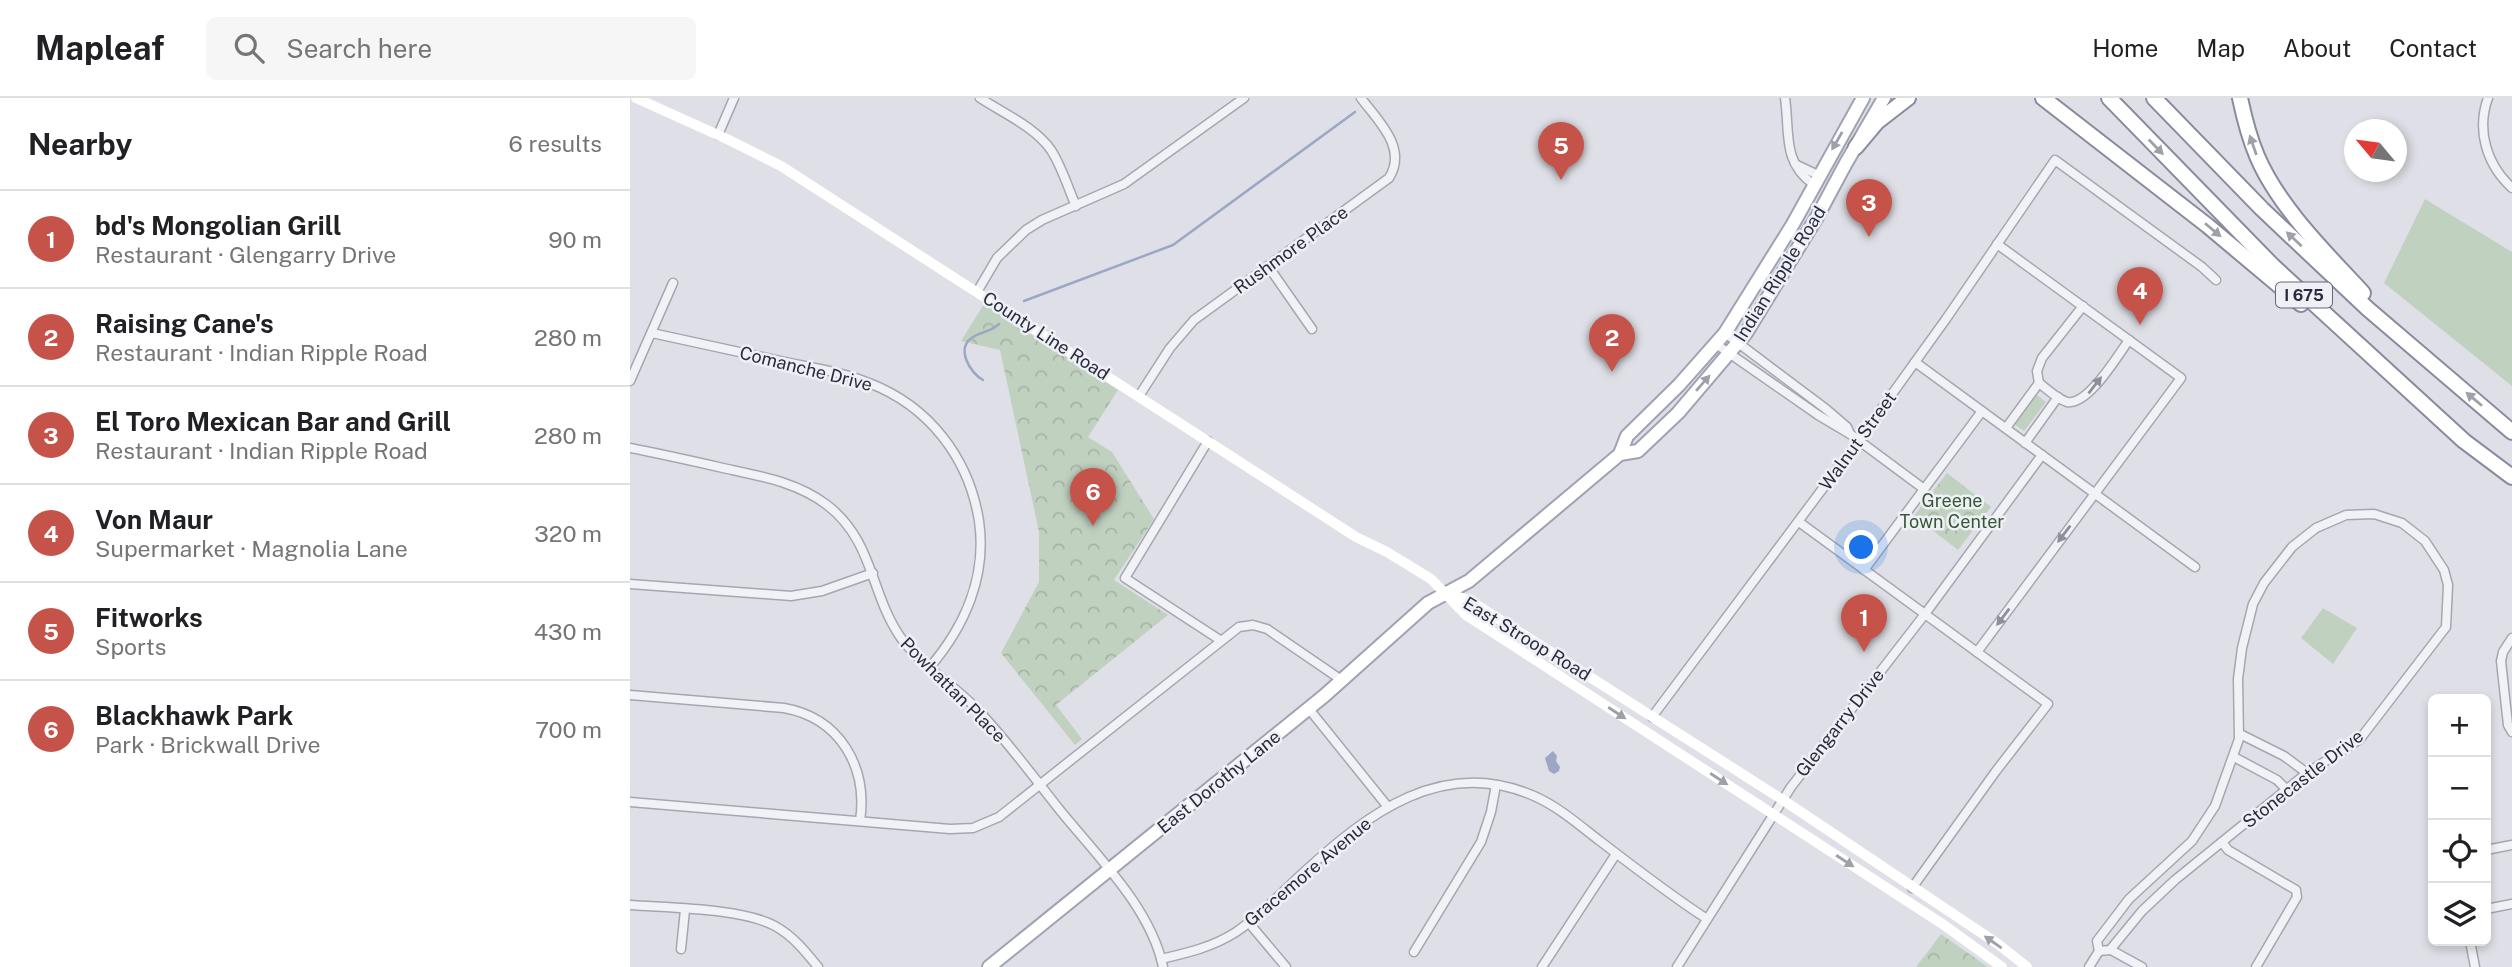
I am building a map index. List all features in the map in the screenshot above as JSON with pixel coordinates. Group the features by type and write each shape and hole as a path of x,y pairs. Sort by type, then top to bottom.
{"highway":[{"path":"1856,147 1877,121 1908,98"},
{"path":"2030,98 2116,156"},
{"path":"2043,98 2208,226 2464,440"},
{"name":"I 675","path":"2109,98 2273,266 2464,440 2512,477"},
{"name":"I 675","path":"2154,98 2262,209 2368,309 2512,432"},
{"path":"2240,98 2256,154 2274,188 2330,257 2435,367"}],"main road":[{"name":"County Line Road","path":"636,98 781,166 1356,537 1387,552 1430,579 1445,593"},
{"name":"Indian Ripple Road","path":"1445,593 1469,581 1620,454 1627,436 1716,344 1780,246 1863,98"},
{"name":"Indian Ripple Road","path":"1620,454 1638,452 1678,413 1746,333 1817,217 1884,98"},
{"path":"1816,179 1825,187 1816,204 1817,217"},
{"name":"East Stroop Road","path":"1445,593 1469,600 1783,800 1997,944 2026,967"},
{"name":"East Stroop Road","path":"1445,593 1466,615 1969,942 2002,967"},
{"name":"East Dorothy Lane","path":"989,967 1309,709 1365,662 1379,645 1428,603 1445,593"},
{"path":"1553,654 1558,665 1558,675 1568,673 1578,680 1598,682"}],"street":[{"path":"718,135 734,98"},
{"path":"979,98 1033,132 1046,144 1056,159 1076,206"},
{"path":"977,292 997,258 1018,236 1042,220 1124,184 1244,98"},
{"name":"Rushmore Place","path":"1139,396 1170,348 1186,328 1205,311 1383,184 1391,175 1396,158 1394,146 1362,98"},
{"path":"1785,98 1789,153 1797,166 1816,179"},
{"path":"2488,98 2483,127 2486,148 2496,171 2512,188"},
{"name":"Walnut Street","path":"1652,717 1799,523 2055,160 2216,280"},
{"path":"1977,652 2181,378 1997,244"},
{"path":"1268,266 1312,329"},
{"path":"630,381 673,283"},
{"path":"2083,306 2042,358 2037,372 2039,383 2049,391 2068,402 2076,402 2089,394 2129,340"},
{"name":"Comanche Drive","path":"652,333 866,382 908,403 934,426 956,456 972,489 980,540 978,572 970,603 953,639 930,667"},
{"path":"1725,333 1826,409 1847,427 1850,434"},
{"path":"1716,344 1859,440 1924,489"},
{"path":"1915,362 2196,567"},
{"path":"2006,428 2039,383"},
{"path":"2025,443 2058,397"},
{"path":"1864,570 1982,411"},
{"path":"1208,441 1125,578 1220,640"},
{"name":"Powhattan Place","path":"630,448 779,481 805,491 828,505 847,524 862,546 885,609 898,634 907,646 989,722 1040,785 1144,916 1159,947 1162,963"},
{"name":"Glengarry Drive","path":"1677,967 1783,800 1820,748 1925,614 2042,455"},
{"name":"Stonecastle Drive","path":"2111,950 2142,911 2222,842 2307,773 2360,739 2446,627 2448,585 2444,570 2425,541 2402,523 2374,514 2346,515 2316,528 2292,547 2253,604 2242,648 2238,679 2240,734"},
{"path":"1799,523 2048,704 1912,888"},
{"path":"630,584 791,596 821,591 873,573"},
{"path":"630,802 950,829 973,828 999,817 1239,627 1258,625 1343,681"},
{"path":"2512,638 2501,661 2508,725 2512,732"},
{"path":"630,695 785,708 810,715 830,728 851,754 861,785 860,821"},
{"path":"1309,709 1388,807"},
{"path":"2090,967 2099,951 2097,941 2120,909 2202,829 2215,806 2240,734 2284,756 2307,773"},
{"path":"2234,757 2277,780 2286,789"},
{"name":"Gracemore Avenue","path":"1162,963 1208,946 1249,923 1307,869 1406,796 1440,786 1474,783 1515,789 1547,803 1654,884 1707,919"},
{"path":"1414,952 1481,842 1496,785"},
{"path":"2222,842 2228,850 2296,890 2297,897 2256,967"},
{"path":"2491,849 2512,845"},
{"path":"1542,967 1616,854"},
{"path":"2491,908 2512,904"},
{"path":"630,905 741,914 764,921 795,940 818,967"},
{"path":"681,949 685,910"},
{"path":"1249,923 1286,967"},
{"path":"2471,946 2475,967"},
{"path":"2099,951 2111,950 2142,967"}],"green space":[{"path":"2425,199 2512,252 2512,386 2384,283"},
{"path":"984,304 1118,390 1088,437 1112,452 1154,519 1114,580 1168,615 1056,705 1082,739 1075,745 1001,653 1039,582 1039,532 1000,350 961,341"},
{"path":"2036,394 2046,402 2024,431 2014,424"},
{"name":"Greene Town Center","path":"1947,473 1991,507 1958,550 1914,516"},
{"path":"2323,608 2357,628 2333,664 2301,638"},
{"path":"1941,934 1985,965 1988,967 1916,967"}],"water":[{"path":"1553,751 1560,767 1554,774 1549,771 1545,758"}],"waterway":[{"path":"1024,301 1173,245 1355,112"},
{"path":"983,380 969,366 965,347 973,337 999,324"}],"place":[{"name":"Fitworks","path":"1561,180"},
{"name":"El Toro Mexican Bar and Grill","path":"1869,237"},
{"name":"Von Maur","path":"2140,325"},
{"name":"Raising Cane's","path":"1612,372"},
{"name":"Blackhawk Park","path":"1093,526"},
{"name":"bd's Mongolian Grill","path":"1864,652"}]}
